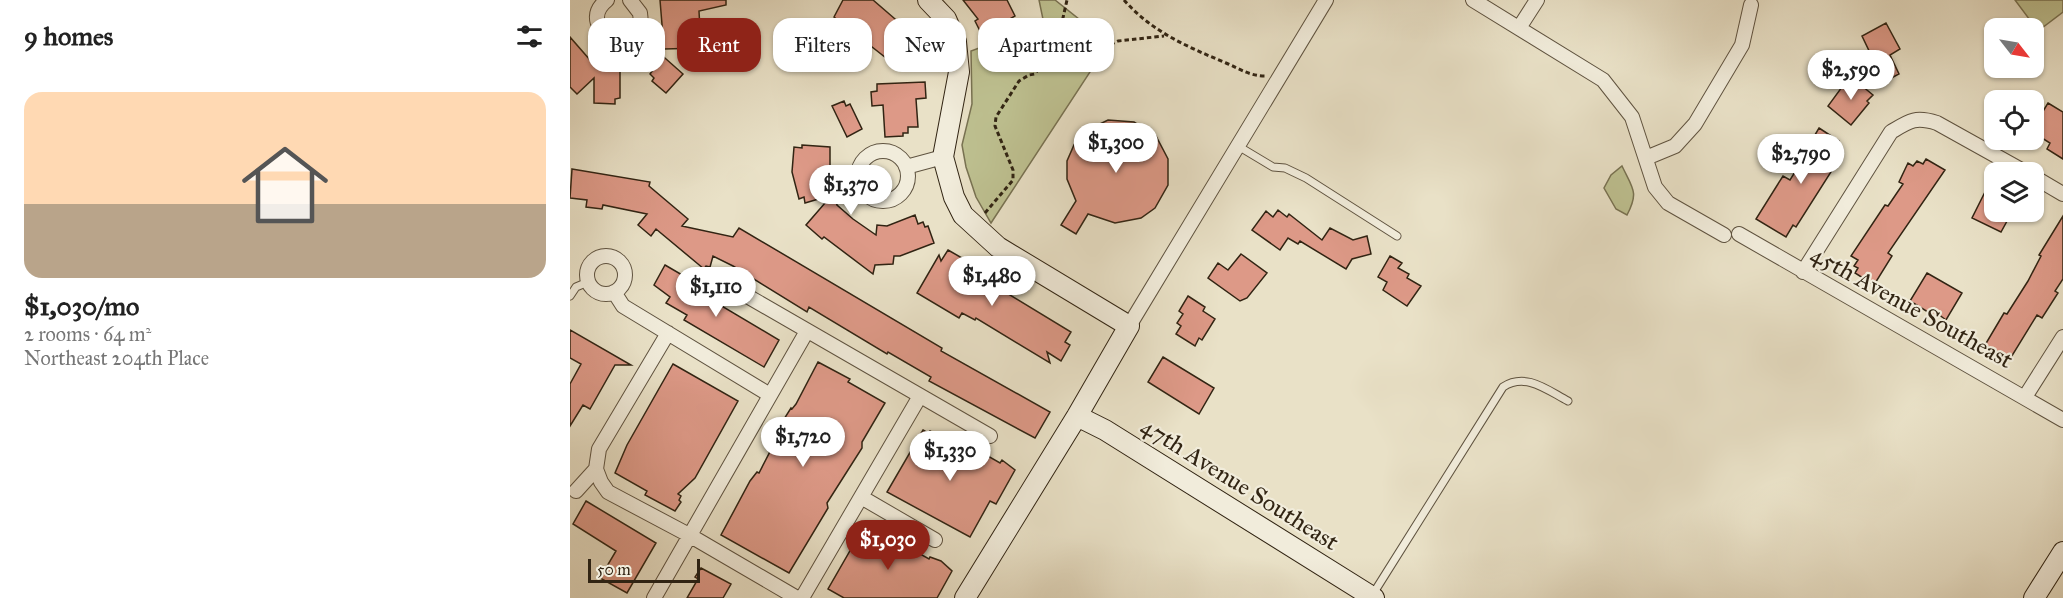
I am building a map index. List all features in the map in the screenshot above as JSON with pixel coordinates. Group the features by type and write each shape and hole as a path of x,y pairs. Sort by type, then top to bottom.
{"street":[{"path":"607,0 599,8 596,22 602,36 615,42 630,39 640,27 640,13 630,0"},
{"path":"928,0 946,19 956,42 959,72 943,157 954,197 963,215 998,247 1129,326"},
{"path":"965,598 1077,416 1326,0"},
{"path":"1473,0 1603,80 1632,117 1653,183 1668,203 1724,235"},
{"path":"1519,28 1537,0"},
{"path":"1646,158 1675,146 1695,124 1742,45 1751,5"},
{"path":"1803,272 1890,132 1909,121 1922,119 1937,123 2007,162"},
{"path":"906,167 943,157"},
{"path":"2044,183 2063,194"},
{"name":"45th Avenue Southeast","path":"1739,234 2063,420"},
{"path":"600,257 612,257 618,260 625,271 623,283 614,292 608,294 596,292 588,282 586,276 590,264 600,257"},
{"path":"614,292 623,306 770,395"},
{"path":"742,293 990,436"},
{"path":"654,598 807,331"},
{"path":"668,333 599,449 596,469 601,482 608,492 689,535 797,598"},
{"path":"2025,397 2063,337"},
{"path":"802,598 920,396"},
{"name":"47th Avenue Southeast","path":"1077,416 1105,430 1373,597"},
{"path":"576,491 596,469"},
{"path":"861,497 935,540"},
{"path":"2034,598 2063,552"}],"lane":[{"path":"1238,146 1273,167 1285,168 1306,178 1397,236"},
{"path":"570,296 576,286 588,282"},
{"path":"1373,597 1503,387 1513,381 1532,382 1568,402"}],"path":[{"path":"974,225 1013,180 1013,170 995,126 996,117 1019,81 1035,74 1058,40 1067,0"},
{"path":"1124,0 1133,11 1165,36 1251,76 1268,77"},
{"path":"1114,43 1165,36"}],"green space":[{"path":"1039,0 1055,0 1078,18 1043,18"},
{"path":"2015,0 2063,0 2063,12 2044,26 2044,18 2028,18"},
{"path":"978,48 978,72 1090,72 991,223 976,197 966,167 962,145 972,104 971,51"},
{"path":"1622,166 1634,195 1627,215 1616,209 1604,188 1611,175"}],"building":[{"path":"660,0 726,0 726,5 699,11 699,18 677,18 677,49 665,49 665,18 661,18"},
{"path":"843,0 873,0 894,18 884,18 884,56 872,47 872,18 834,17"},
{"path":"963,0 1007,0 1015,16 1012,18 978,19"},
{"path":"1886,23 1900,49 1890,55 1899,74 1884,82 1862,36"},
{"path":"570,37 588,58 588,72 620,72 620,98 615,99 615,104 594,103 594,78 577,94 570,87"},
{"path":"665,58 677,69 677,72 683,74 666,93 652,81 654,78 650,74 665,72"},
{"path":"1850,76 1873,95 1851,125 1828,106"},
{"path":"925,82 926,98 916,99 918,127 908,127 908,133 903,133 903,136 885,137 883,105 872,106 871,92 877,91 877,84"},
{"path":"844,101 846,106 850,104 862,129 847,137 832,106"},
{"path":"2048,103 2063,112 2063,159 2047,149 2050,143 2044,139 2044,110"},
{"path":"1108,120 1134,122 1156,136 1168,159 1168,185 1155,208 1141,218 1115,223 1088,214 1076,234 1061,225 1076,201 1067,179 1067,161 1074,145 1085,131"},
{"path":"1819,128 1839,141 1835,148 1843,153 1796,227 1793,225 1786,237 1756,219 1783,176 1790,180 1805,156 1802,145 1805,141 1812,140"},
{"path":"802,145 830,147 830,176 837,205 853,219 876,235 877,225 887,226 915,215 918,224 923,222 925,227 928,226 934,243 900,256 894,256 893,264 875,265 873,274 824,237 822,239 806,225 832,195 805,203 804,197 799,199 792,172 794,147 802,148"},
{"path":"1926,159 1945,170 1888,253 1892,256 1874,285 1855,273 1858,268 1854,266 1858,260 1851,256 1885,205 1888,206 1903,184 1899,182 1908,163 1913,166 1917,161 1923,164"},
{"path":"572,169 650,182 649,186 688,219 682,226 733,237 739,228 942,348 941,351 1050,412 1035,438 929,381 931,377 888,352 887,354 809,307 807,312 733,266 713,256 710,267 706,266 704,269 656,229 651,236 638,225 647,214 603,205 602,209 586,207 587,200 570,198"},
{"path":"1984,194 1984,222 2006,222 2001,232 1972,218"},
{"path":"1278,210 1287,217 1289,214 1322,240 1330,228 1353,240 1367,236 1371,254 1352,259 1346,269 1300,241 1298,244 1288,238 1280,250 1252,230 1266,211 1273,217"},
{"path":"2063,216 2063,279 2055,291 2058,293 2042,318 2037,315 2010,359 1985,345 2004,313 2007,314 2028,281 2041,256 2039,255"},
{"path":"948,250 962,258 960,261 979,271 977,275 1071,332 1065,342 1070,345 1061,361 1047,352 1050,363 976,318 975,320 962,313 959,318 917,293 939,255 941,261"},
{"path":"1241,254 1267,273 1247,298 1240,301 1208,278 1218,263 1228,270"},
{"path":"1390,256 1402,263 1398,268 1409,274 1407,278 1421,286 1407,306 1383,290 1387,282 1378,277"},
{"path":"665,265 696,283 693,289 779,340 764,367 684,320 687,315 666,303 670,297 654,285"},
{"path":"1927,273 1962,293 1946,320 1938,314 1936,317 1910,301"},
{"path":"1188,296 1205,307 1203,311 1215,319 1202,340 1199,338 1195,346 1176,334 1181,326 1177,323 1183,314 1179,311"},
{"path":"570,330 631,365 615,365 590,409 583,405 570,426 570,384 581,364 570,358"},
{"path":"1163,357 1214,388 1199,414 1148,382"},
{"path":"818,362 850,379 848,382 885,403 862,442 862,448 827,503 828,508 789,573 721,535 750,481 757,472 759,473 784,419 796,404"},
{"path":"673,364 738,401 695,478 678,494 681,496 679,500 681,502 675,511 645,495 647,491 615,473 627,445"},
{"path":"923,430 928,433 930,431 953,444 954,442 986,460 988,456 1000,463 1002,460 1015,470 996,504 990,501 970,537 887,492"},
{"path":"586,501 656,543 627,593 600,578 616,551 573,524"},
{"path":"866,523 878,529 875,533 904,549 906,546 929,559 930,557 941,561 952,571 937,598 844,598 828,589"},
{"path":"701,568 731,584 723,598 687,598 698,579 695,577"}]}
